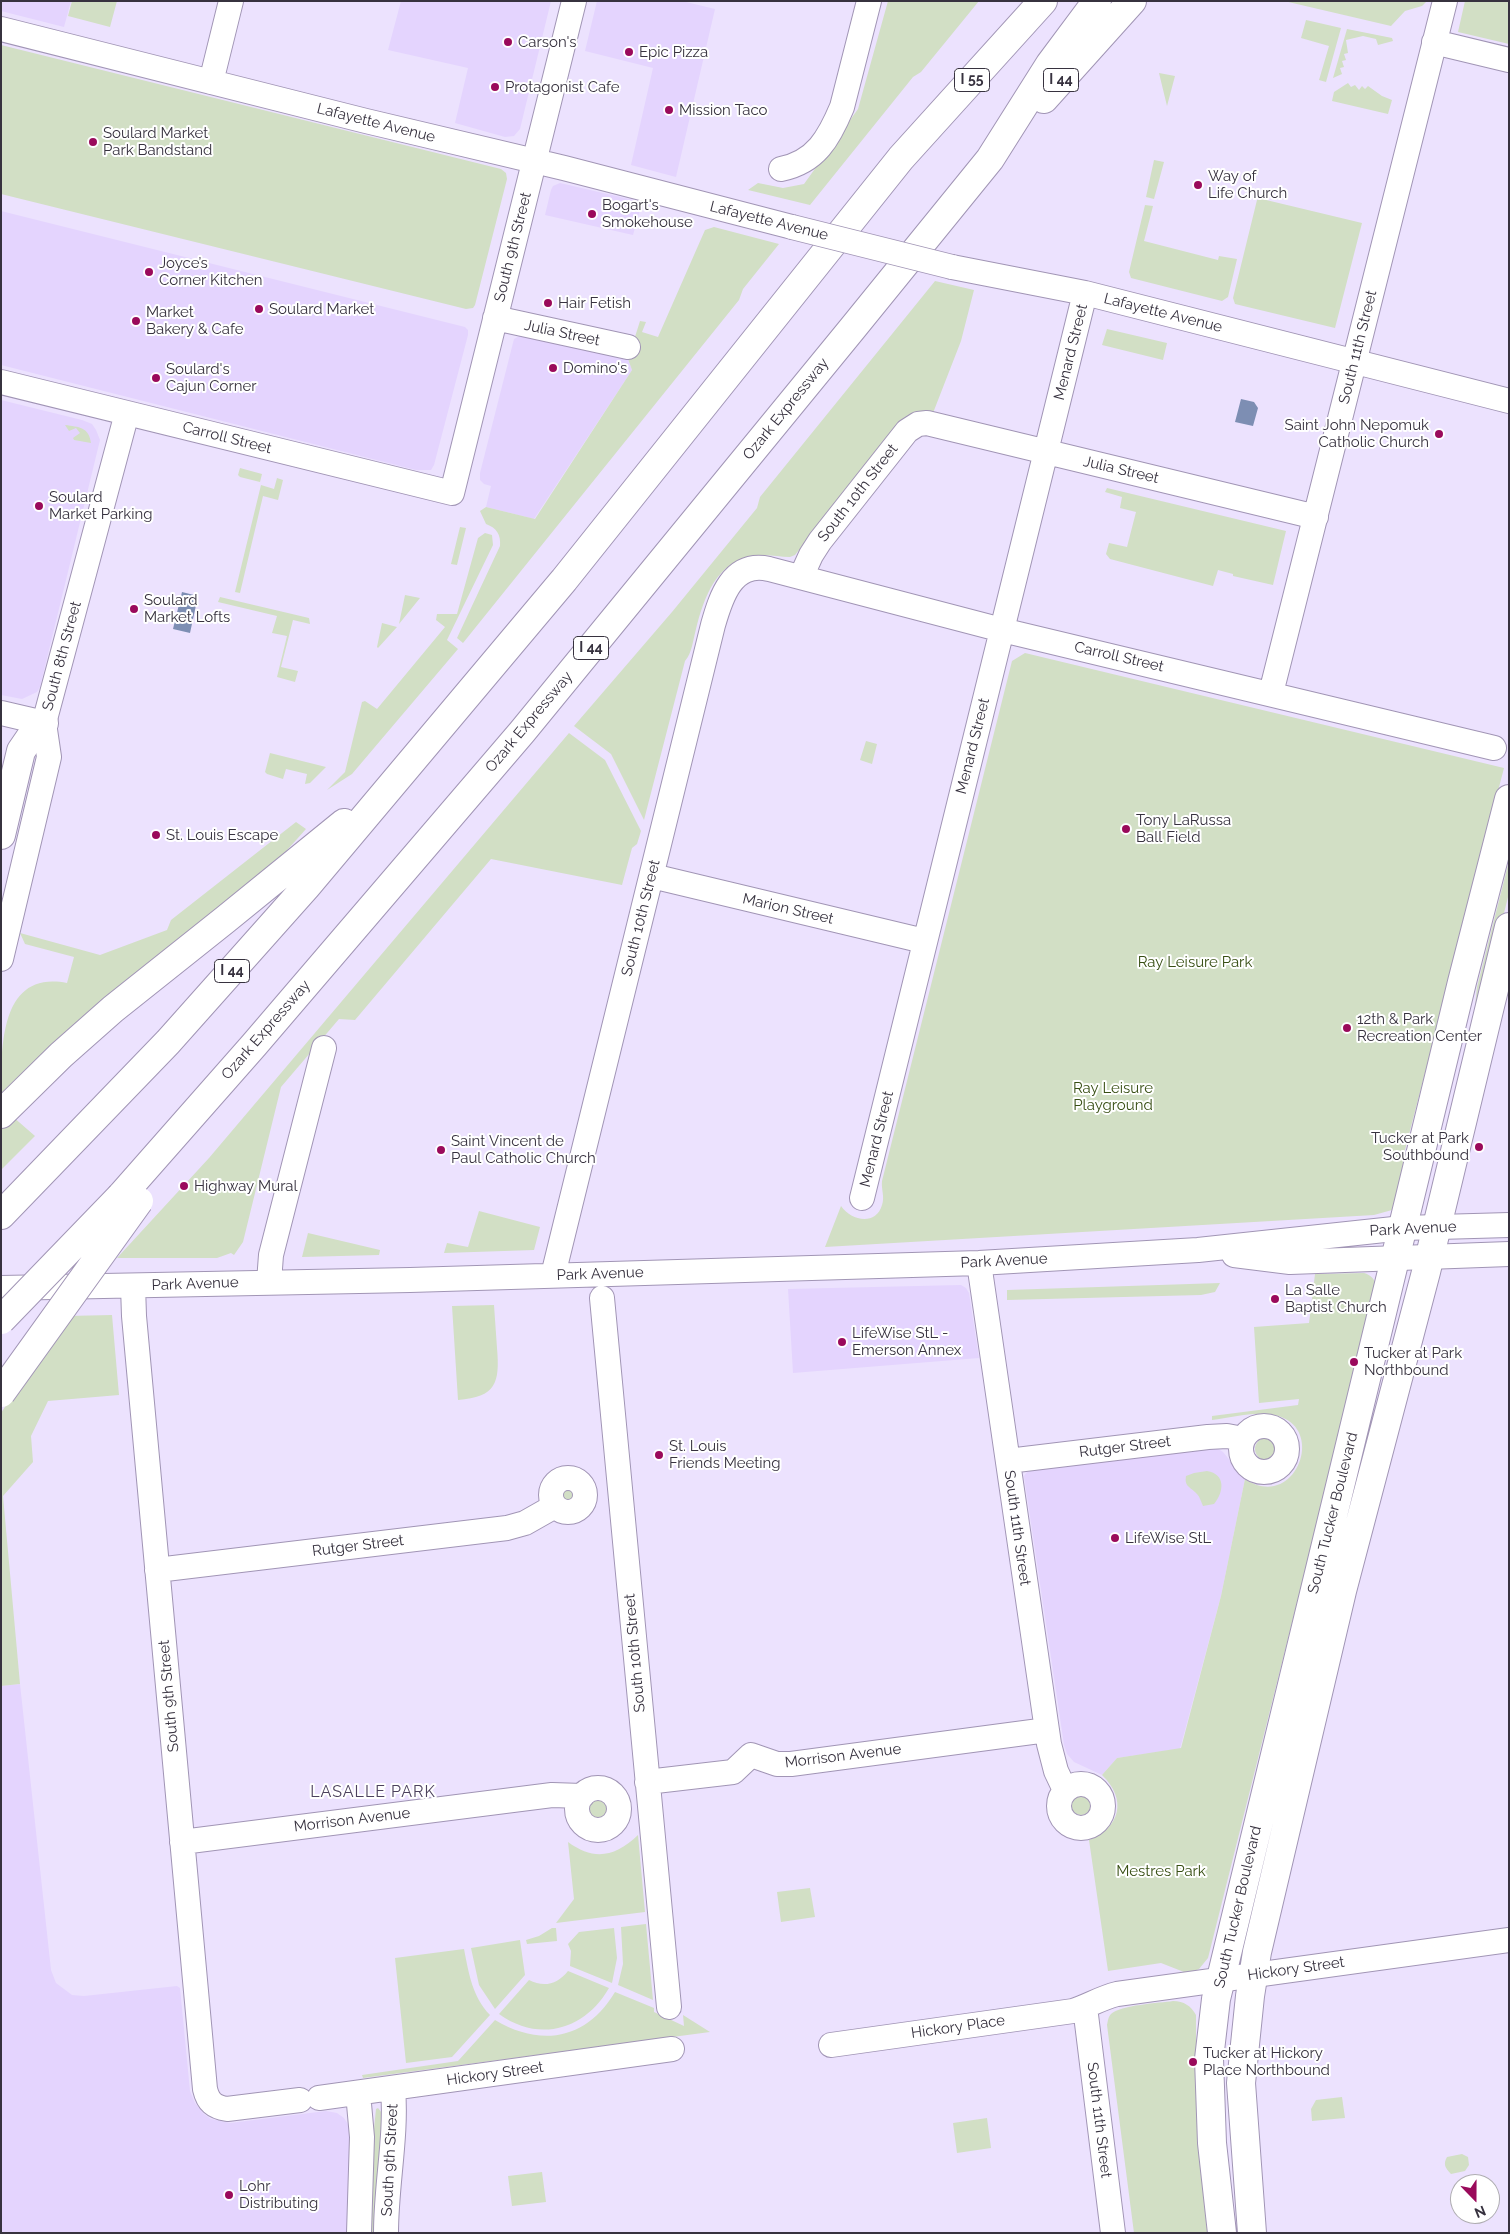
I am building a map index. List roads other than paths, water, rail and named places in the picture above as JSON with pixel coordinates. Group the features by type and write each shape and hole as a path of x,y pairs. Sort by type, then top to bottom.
{"main road":[{"name":"I 44","path":"1,1215 235,969 399,777 564,580 901,158 1020,1"},
{"name":"I 55","path":"901,158 1043,1"},
{"name":"Ozark Expressway","path":"1,1320 130,1198 181,1128 522,732 990,159 1050,64 1097,1"},
{"name":"I 44","path":"990,159 1132,1"},
{"path":"1,835 21,751 34,732 44,723"},
{"path":"1,1114 61,1055 113,1009 399,777"},
{"name":"South Tucker Boulevard","path":"1222,2233 1212,2143 1209,2059 1216,1999 1462,982 1509,799"},
{"name":"South Tucker Boulevard","path":"1252,2233 1241,2084 1253,1975 1342,1591 1429,1256 1509,927"},
{"path":"1,1393 130,1198"}],"street":[{"path":"211,82 231,1"},
{"name":"South 9th Street","path":"452,493 574,1"},
{"path":"781,168 804,162 813,156 835,123 842,107 869,1"},
{"name":"South 11th Street","path":"1271,693 1445,1"},
{"name":"Lafayette Avenue","path":"1,29 366,121 534,160 952,267 1086,293 1509,400"},
{"path":"1434,42 1509,60"},
{"name":"Menard Street","path":"862,1198 924,941 1086,293"},
{"name":"Julia Street","path":"495,318 628,348"},
{"name":"Carroll Street","path":"1,382 452,493"},
{"name":"South 8th Street","path":"1,959 49,756 44,723 127,413"},
{"name":"Julia Street","path":"927,423 1316,517"},
{"name":"South 10th Street","path":"801,577 808,560 820,541 907,431 918,424 927,423"},
{"name":"Carroll Street","path":"745,570 762,568 801,577 1002,630 1494,748"},
{"name":"South 10th Street","path":"553,1275 719,603 731,582 738,574 745,570"},
{"path":"1,713 44,723"},
{"name":"Marion Street","path":"652,876 924,941"},
{"path":"269,1282 272,1255 324,1048"},
{"name":"Park Avenue","path":"1,1288 980,1263 1198,1250 1403,1228 1509,1225"},
{"name":"Park Avenue","path":"1198,1250 1290,1262 1509,1254"},
{"name":"South 11th Street","path":"980,1263 1047,1730 1053,1762 1065,1790"},
{"name":"South 9th Street","path":"133,1286 134,1316 204,2088 211,2104"},
{"name":"South 10th Street","path":"602,1298 669,2007"},
{"name":"Rutger Street","path":"1008,1461 1208,1437 1227,1436 1243,1439"},
{"name":"Rutger Street","path":"157,1570 507,1528 525,1523 554,1506"},
{"name":"Morrison Avenue","path":"648,1782 733,1772 751,1755 777,1764 791,1764 1047,1730"},
{"name":"Morrison Avenue","path":"182,1842 552,1795 582,1796"},
{"name":"Hickory Street","path":"1085,2007 1104,1997 1117,1994 1509,1940"},
{"name":"South 11th Street","path":"1085,2007 1113,2233"},
{"name":"Hickory Place","path":"831,2045 1073,2011 1085,2007"},
{"name":"Hickory Street","path":"211,2104 218,2108 227,2109 358,2093 672,2049"},
{"name":"South 9th Street","path":"386,2233 386,2207 394,2119 393,2088"},
{"name":"South 9th Street","path":"358,2093 362,2137 359,2233"}],"water":[{"path":"1241,399 1254,402 1258,408 1253,426 1235,422"},
{"path":"182,592 198,596 190,633 173,629"}],"place":[{"name":"Carson's","path":"508,42"},
{"name":"Epic Pizza","path":"629,52"},
{"name":"Protagonist Cafe","path":"495,87"},
{"name":"Mission Taco","path":"669,110"},
{"name":"Soulard Market Park Bandstand","path":"93,142"},
{"name":"Way of Life Church","path":"1198,185"},
{"name":"Bogart's Smokehouse","path":"592,214"},
{"name":"Joyce’s Corner Kitchen","path":"149,272"},
{"name":"Hair Fetish","path":"548,303"},
{"name":"Soulard Market","path":"259,309"},
{"name":"Market Bakery & Cafe","path":"136,321"},
{"name":"Domino's","path":"553,368"},
{"name":"Soulard's Cajun Corner","path":"156,378"},
{"name":"Saint John Nepomuk Catholic Church","path":"1439,434"},
{"name":"Soulard Market Parking","path":"39,506"},
{"name":"Soulard Market Lofts","path":"134,609"},
{"name":"Tony LaRussa Ball Field","path":"1126,829"},
{"name":"St. Louis Escape","path":"156,835"},
{"name":"12th & Park Recreation Center","path":"1347,1028"},
{"name":"Tucker at Park Southbound","path":"1479,1147"},
{"name":"Saint Vincent de Paul Catholic Church","path":"441,1150"},
{"name":"Highway Mural","path":"184,1186"},
{"name":"La Salle Baptist Church","path":"1275,1299"},
{"name":"LifeWise StL - Emerson Annex","path":"842,1342"},
{"name":"Tucker at Park Northbound","path":"1354,1362"},
{"name":"St. Louis Friends Meeting","path":"659,1455"},
{"name":"LifeWise StL","path":"1115,1538"},
{"name":"Tucker at Hickory Place Northbound","path":"1193,2062"},
{"name":"Lohr Distributing","path":"229,2195"}],"district":[{"name":"LASALLE PARK","path":"373,1792"}],"park label":[{"name":"Ray Leisure Park","path":"1195,962"},
{"name":"Ray Leisure Playground","path":"1113,1096"},
{"name":"Mestres Park","path":"1161,1871"}]}
